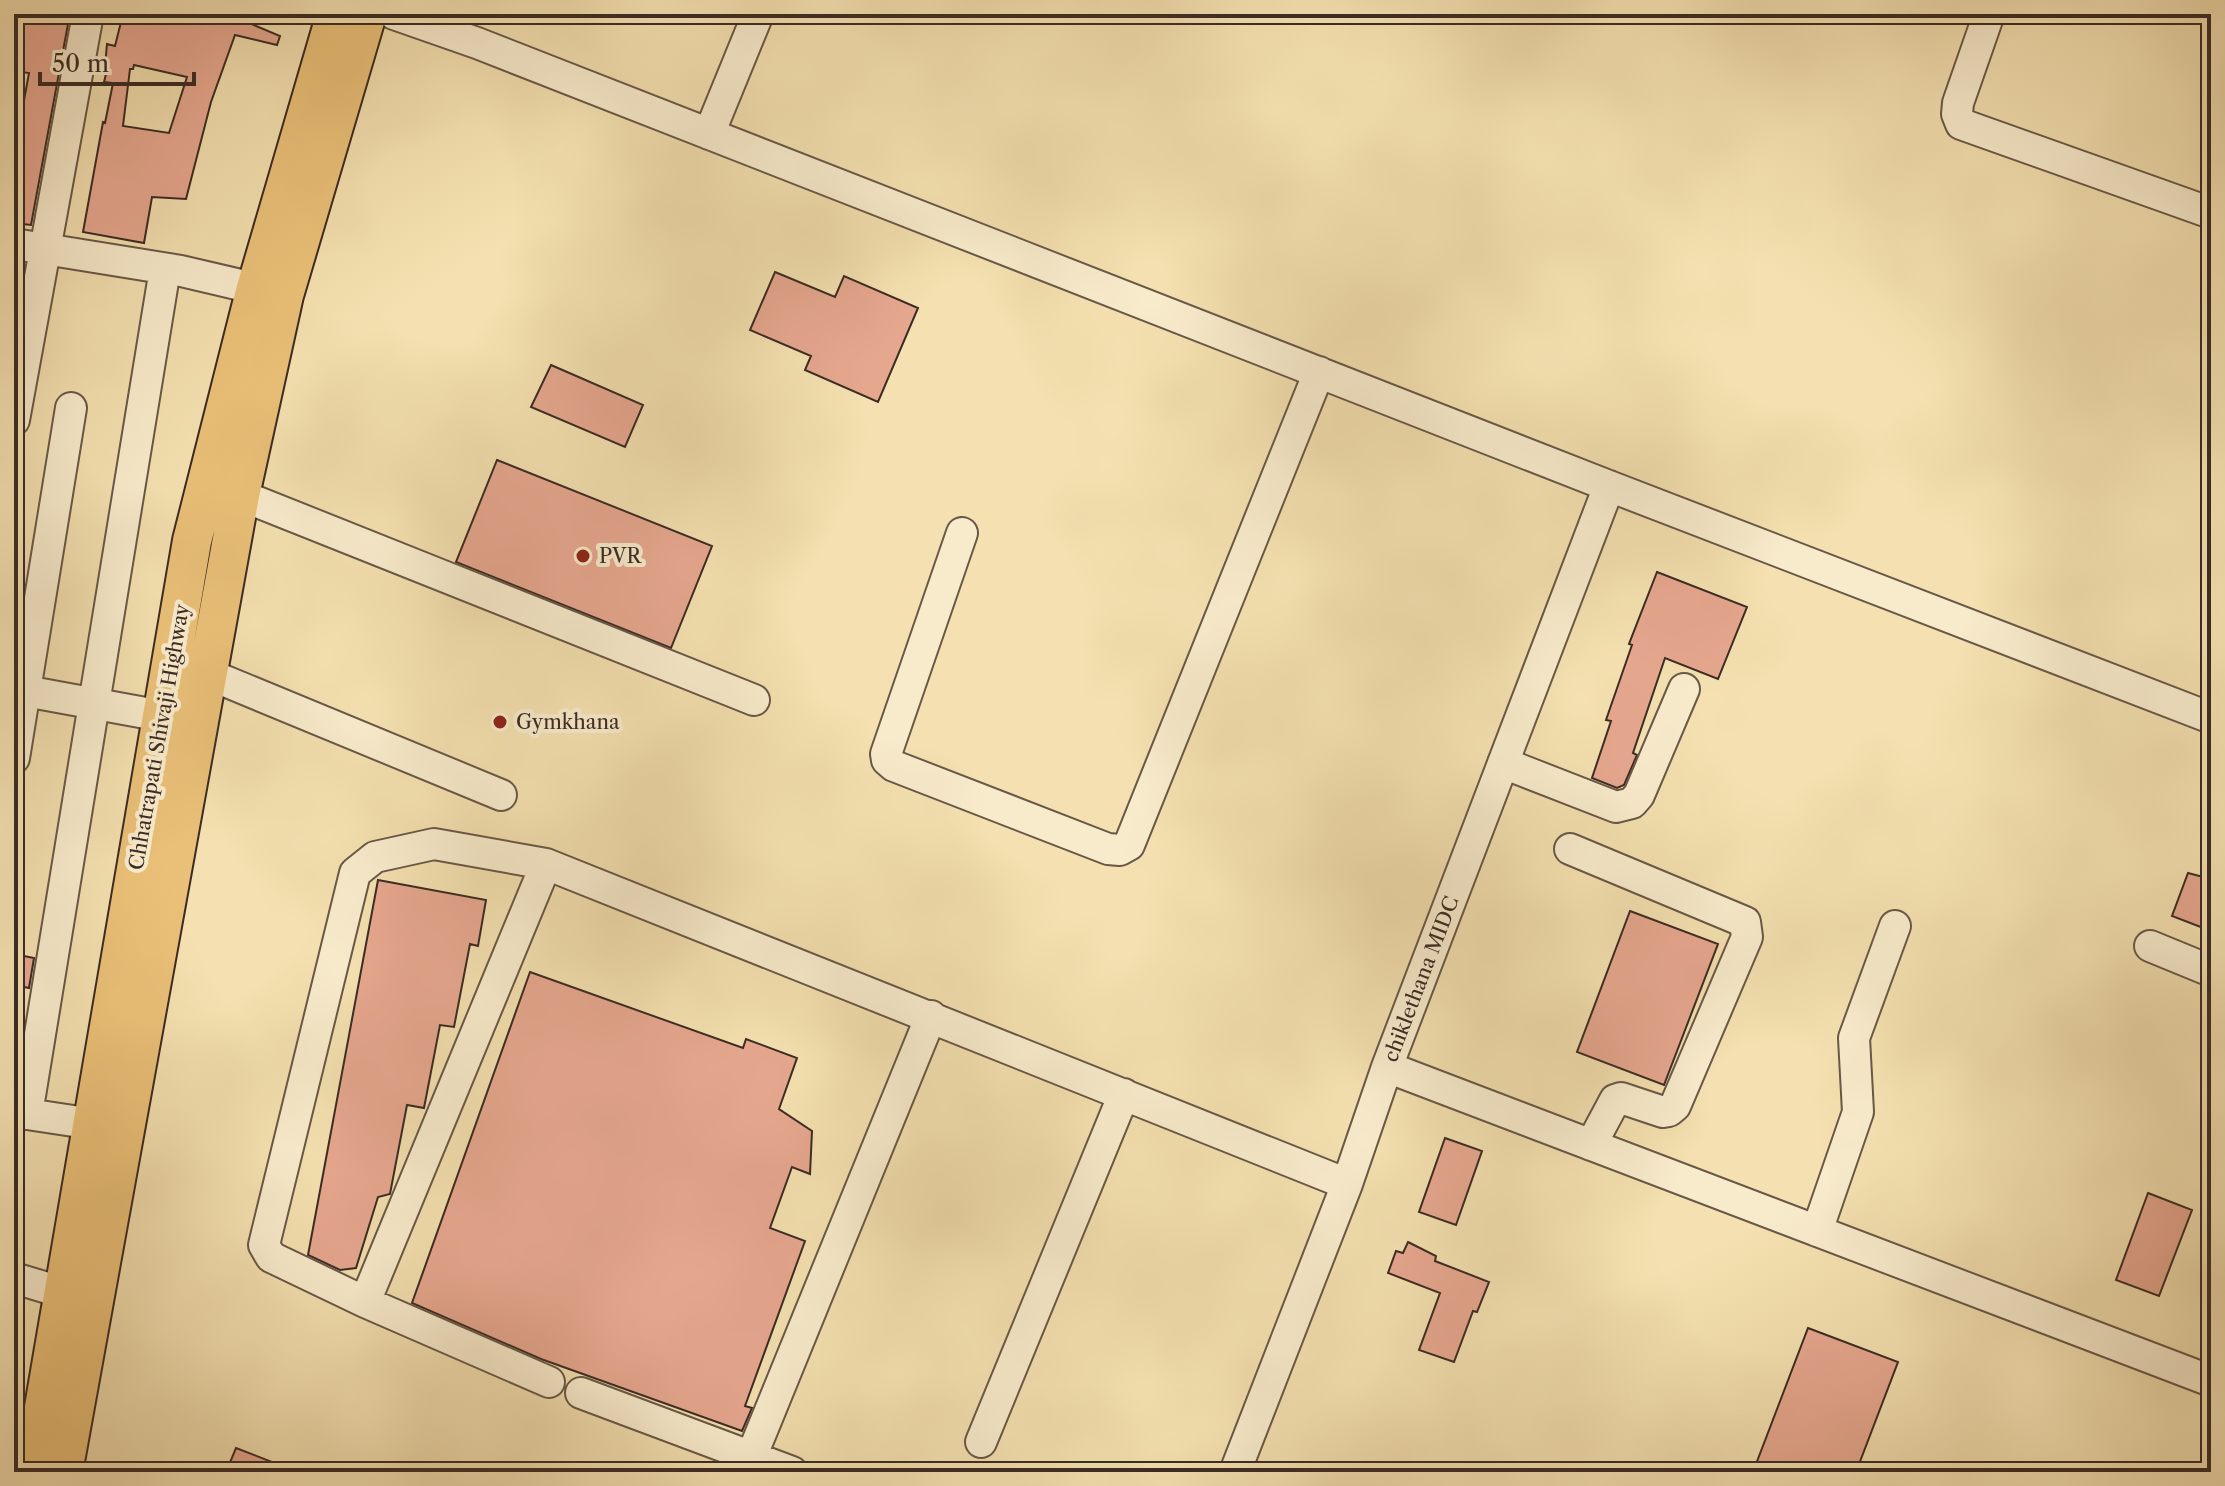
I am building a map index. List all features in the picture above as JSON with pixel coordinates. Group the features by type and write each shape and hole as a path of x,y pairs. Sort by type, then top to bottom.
{"main road":[{"name":"Chhatrapati Shivaji Highway","path":"43,1454 208,674 240,495 268,301 336,14"},
{"name":"Chhatrapati Shivaji Highway","path":"43,1454 64,1293 192,541 268,301 367,14"}],"street":[{"path":"14,420 35,260 88,14"},
{"path":"394,14 477,43 2211,718"},
{"path":"709,134 758,14"},
{"path":"1989,14 1958,103 1957,114 1961,124 2211,213"},
{"path":"14,244 35,260 164,278 268,301"},
{"path":"93,1124 21,1113 95,704 164,278"},
{"path":"962,533 886,754 887,760 894,766 1094,843 1120,850 1129,845 1319,372"},
{"path":"14,753 20,690 71,408"},
{"name":"chiklethana MIDC","path":"1235,1472 1347,1184 1387,1067 1609,486"},
{"path":"240,495 754,700"},
{"path":"208,674 501,795"},
{"path":"1503,763 1616,807 1625,806 1639,795 1684,689"},
{"path":"20,690 162,716"},
{"path":"549,1382 365,1302 271,1257 264,1245 355,873 375,857 434,844 546,864 1347,1184"},
{"path":"1570,849 1745,922 1748,929 1675,1106 1663,1112 1621,1098 1615,1100 1591,1145"},
{"path":"365,1302 546,864"},
{"path":"1817,1231 1858,1112 1854,1038 1895,926"},
{"path":"2150,946 2211,971"},
{"path":"752,1455 931,1016"},
{"path":"1387,1067 2211,1381"},
{"path":"981,1442 1124,1094"},
{"path":"14,1278 64,1293"},
{"path":"581,1393 792,1472"}],"building":[{"path":"123,14 246,14 244,21 280,36 277,45 235,35 211,102 186,199 152,197 144,243 83,232 113,83 104,82 108,66 105,66 107,44 115,46","holes":["134,65 187,77 169,133 123,126 130,69"]},
{"path":"17,15 68,24 31,225 14,223 14,140 18,111 22,111 29,73 14,71"},
{"path":"775,272 835,297 844,276 918,308 878,402 805,370 811,356 750,330"},
{"path":"551,365 643,405 625,447 531,407"},
{"name":"PVR","path":"497,460 712,546 671,648 456,562"},
{"path":"1657,572 1747,607 1718,679 1665,658 1633,753 1637,755 1624,785 1617,788 1592,778 1611,721 1606,720 1632,645 1629,644"},
{"path":"2188,873 2211,879 2211,931 2172,916"},
{"path":"378,880 486,900 478,946 470,944 454,1027 440,1025 424,1108 407,1105 390,1194 378,1197 356,1268 340,1270 308,1255"},
{"path":"1630,911 1718,944 1664,1085 1577,1052"},
{"path":"14,954 34,958 29,988 14,985"},
{"path":"530,972 743,1048 746,1039 797,1058 779,1109 812,1131 810,1174 792,1167 770,1228 805,1241 745,1406 752,1408 742,1431 541,1359 412,1303"},
{"path":"1445,1138 1482,1151 1456,1225 1419,1212"},
{"path":"2148,1193 2192,1210 2159,1296 2116,1280"},
{"path":"1408,1242 1436,1256 1435,1261 1489,1282 1477,1312 1473,1311 1454,1362 1419,1350 1440,1293 1388,1273 1396,1251 1403,1253"},
{"path":"1808,1328 1898,1362 1856,1472 1753,1472"},
{"path":"236,1448 295,1471 295,1472 226,1472"}],"place":[{"name":"PVR","path":"583,556"},
{"name":"Gymkhana","path":"500,722"}]}
